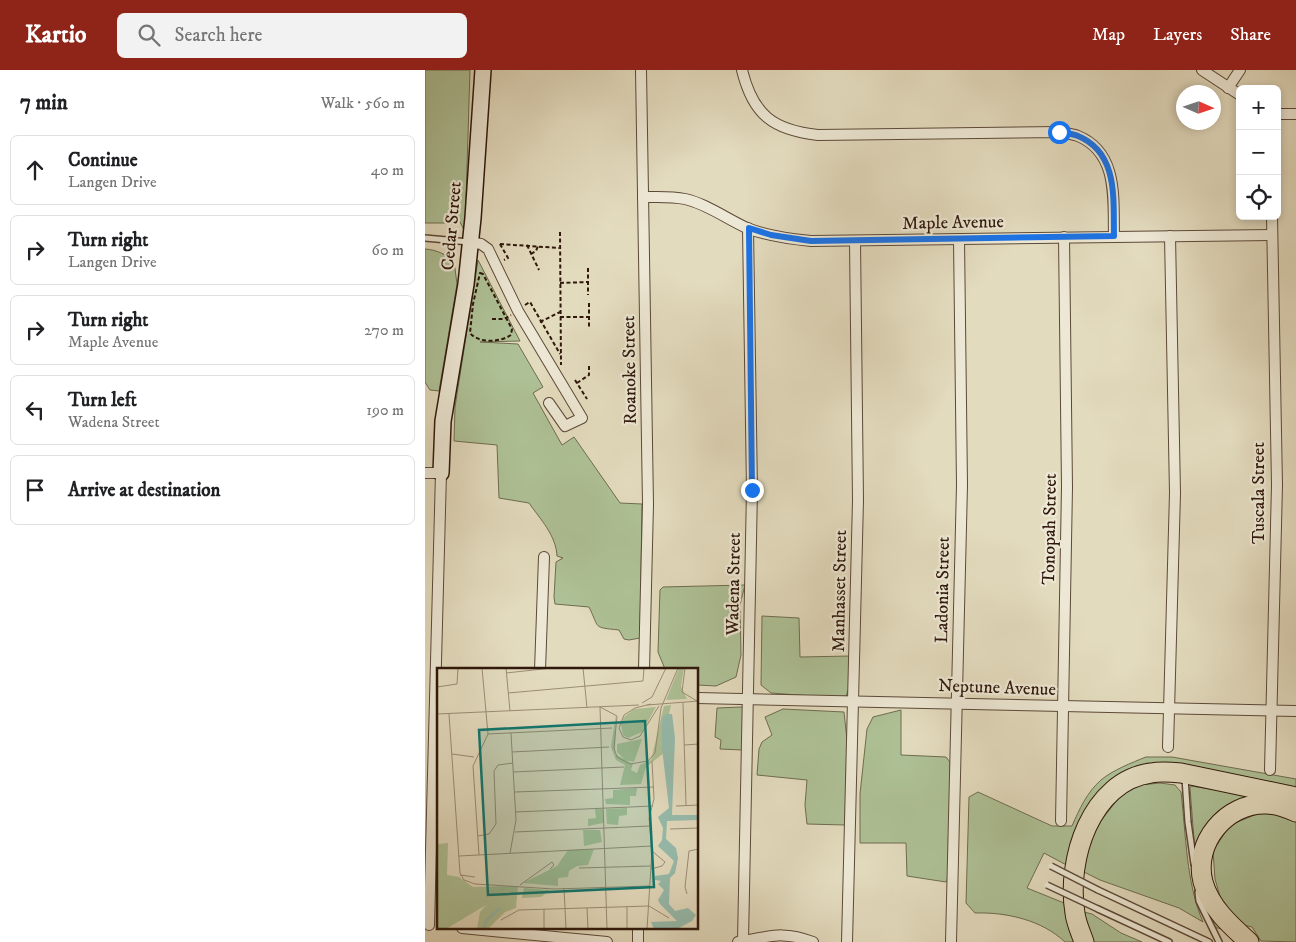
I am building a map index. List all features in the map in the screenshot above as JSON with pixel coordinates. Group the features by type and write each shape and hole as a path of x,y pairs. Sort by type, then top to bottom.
{"highway":[{"path":"1084,942 1075,912 1075,872 1078,853 1092,816 1103,800 1118,786 1133,778 1158,772 1185,774 1296,797"},
{"path":"1249,942 1219,912 1208,896 1203,880 1201,862 1204,847 1210,835 1221,821 1234,812 1249,806 1266,804 1296,812"}],"street":[{"name":"Cedar Street","path":"441,473 443,421 466,284 473,218 483,70"},
{"name":"Roanoke Street","path":"641,70 648,504 644,668"},
{"path":"742,70 747,92 759,110 777,125 796,133 819,135 1059,132 1078,136 1096,147 1106,162 1113,181 1114,236"},
{"path":"1201,70 1236,93"},
{"path":"1228,88 1239,70"},
{"path":"1281,114 1296,114"},
{"name":"Maple Avenue","path":"643,197 685,199 703,205 749,228 793,239 811,241 1272,234"},
{"name":"Tuscala Street","path":"1270,770 1277,486 1272,220"},
{"name":"Wadena Street","path":"740,942 748,699 752,490 749,228"},
{"path":"1168,747 1175,492 1170,236"},
{"name":"Tonopah Street","path":"1061,821 1067,487 1064,237"},
{"name":"Ladonia Street","path":"951,942 962,484 959,239"},
{"name":"Manhasset Street","path":"847,942 858,500 855,241"},
{"path":"469,242 485,246 488,249 581,418 565,426 549,403"},
{"path":"425,473 441,473 433,692 431,925"},
{"path":"540,668 544,557"},
{"name":"Neptune Avenue","path":"699,698 1296,711"},
{"path":"474,930 521,938 533,932 607,942"},
{"path":"740,942 773,935 787,935 813,942"}],"lane":[{"path":"425,238 469,242"},
{"path":"1185,774 1188,822 1195,872"},
{"path":"1051,866 1209,942"},
{"path":"1196,882 1199,901 1219,942"},
{"path":"1047,885 1169,942"}],"path":[{"path":"560,232 561,372"},
{"path":"501,262 508,258 500,244 559,248"},
{"path":"527,245 539,270"},
{"path":"531,254 539,246"},
{"path":"588,268 588,295"},
{"path":"480,273 483,274 506,318 512,329 511,335 507,338 482,340 474,338 470,333 473,304 480,273"},
{"path":"560,283 588,282"},
{"path":"492,319 506,318 530,302 561,356"},
{"path":"589,303 589,329"},
{"path":"541,322 560,312"},
{"path":"560,317 588,317"},
{"path":"577,383 589,376 589,364"},
{"path":"575,380 587,399"}],"green space":[{"path":"425,70 470,70 465,232 459,220 456,223 425,223"},
{"path":"425,249 441,253 454,261 457,284 439,391 430,390 425,382"},
{"path":"478,260 520,341 480,342 518,344 543,387 533,393 562,445 574,437 620,503 642,504 640,638 624,639 619,630 598,626 589,607 555,604 556,562 563,558 557,556 551,534 529,503 499,498 497,445 454,441 455,407"},
{"path":"745,585 740,605 741,655 736,677 716,686 699,685 699,668 665,668 658,652 660,590 663,587"},
{"path":"762,616 799,618 800,657 851,656 849,688 846,696 824,697 771,693 761,685"},
{"path":"742,707 745,710 742,750 720,749 721,740 715,737 717,708"},
{"path":"783,709 844,712 847,740 845,825 807,824 805,805 807,780 757,775 759,749 762,742 772,735 765,717"},
{"path":"901,710 901,755 946,757 950,762 949,875 946,882 907,876 906,843 860,843 860,794 867,729 873,717"},
{"path":"1146,757 1172,757 1296,779 1296,792 1183,769 1108,787 1072,868 1044,853 1027,888 1069,905 1077,942 1065,942 1046,928 1023,919 999,914 975,913 966,903 969,797 978,792 1052,826 1072,826 1088,796 1101,780 1128,764"},
{"path":"1160,783 1175,785 1181,792 1190,875 1197,907 1203,922 1179,908 1100,880 1084,872 1082,860 1097,826 1121,795 1140,785"},
{"path":"1191,786 1217,790 1226,786 1267,795 1252,802 1199,857 1232,932 1214,927 1201,891 1194,840"},
{"path":"1262,812 1287,815 1296,820 1296,942 1261,941 1252,927 1240,924 1222,903 1215,879 1213,851 1230,825"},
{"path":"1084,912 1092,914 1121,933 1142,942 1093,942 1088,931"}],"route":[{"path":"752,490 749,228 771,235 811,241 1114,236 1113,181 1106,162 1096,147 1078,136 1059,132"}]}
